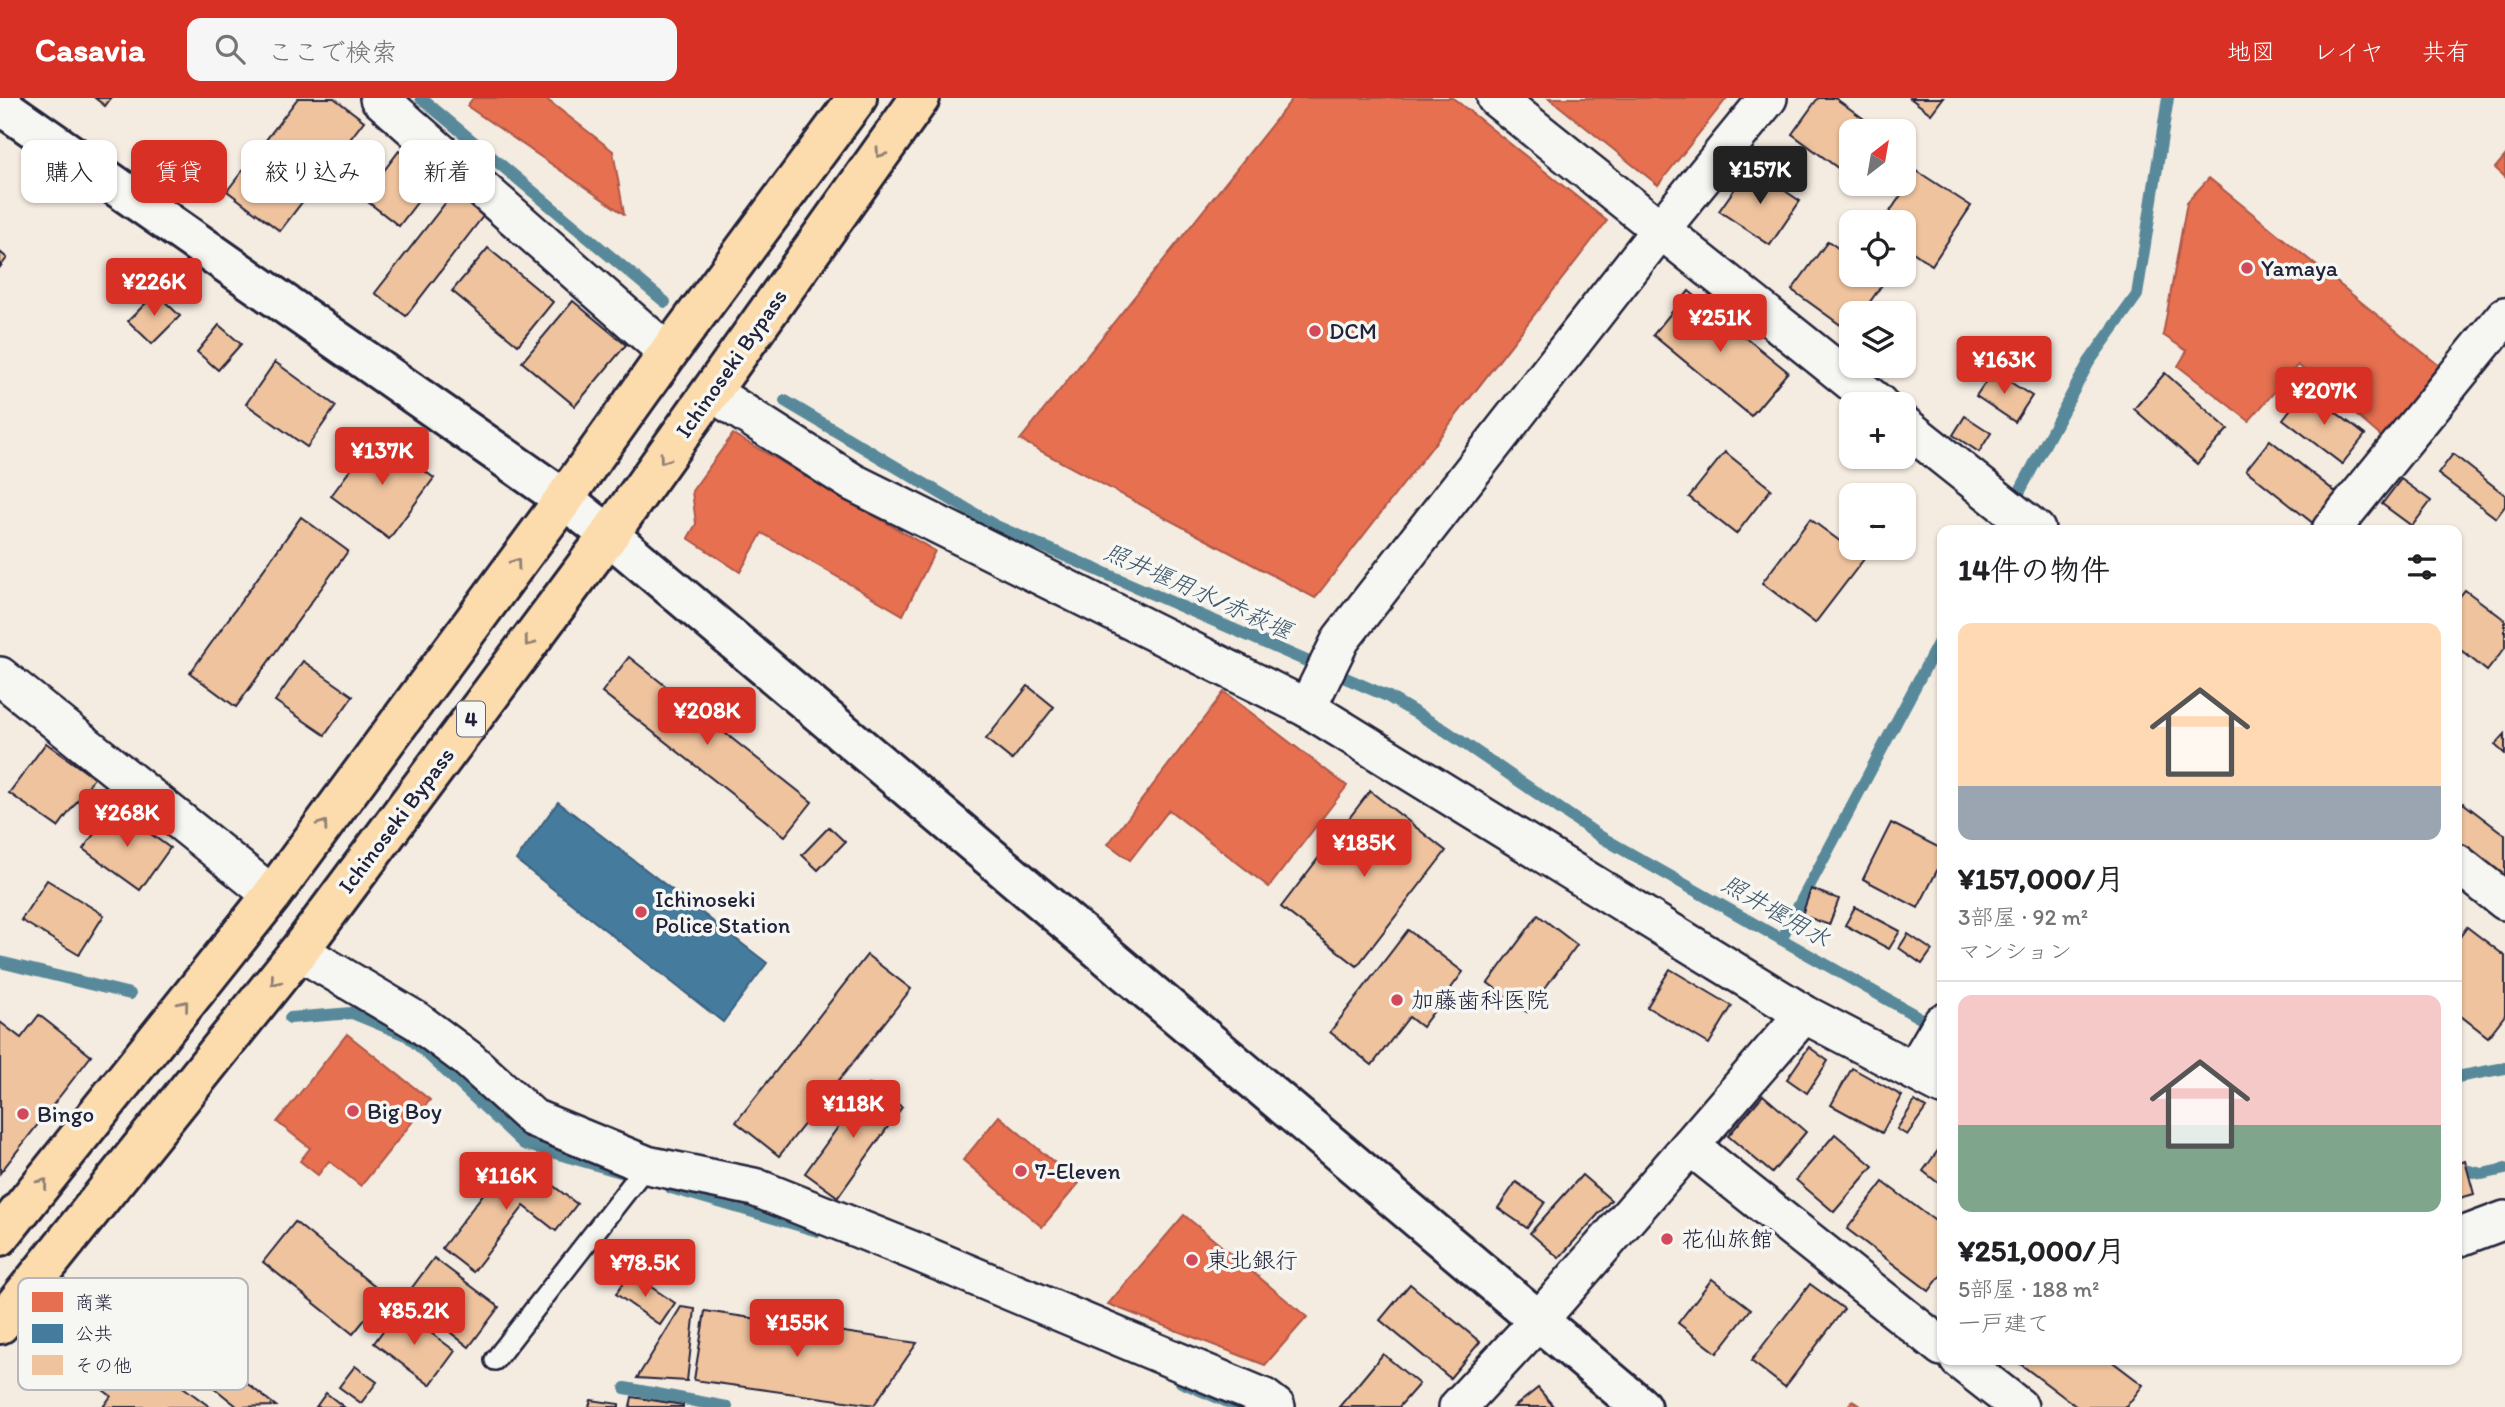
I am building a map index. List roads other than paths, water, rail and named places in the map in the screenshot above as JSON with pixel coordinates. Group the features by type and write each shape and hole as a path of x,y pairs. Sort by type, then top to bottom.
{"highway":[{"path":"0,1236 272,895 564,499 667,353 857,98"},
{"name":"Ichinoseki Bypass","path":"37,1278 299,951 609,534 920,98"},
{"name":"Ichinoseki Bypass","path":"0,1324 18,1302"}],"street":[{"path":"379,98 667,353"},
{"path":"1496,98 1864,392"},
{"path":"1307,708 1341,639 1660,230 1768,98"},
{"path":"0,105 564,499 609,534 1641,1407"},
{"path":"2335,525 2505,316"},
{"path":"711,392 852,482 1307,708 1804,1014 1928,1078 1937,1043"},
{"path":"1916,435 2030,525"},
{"path":"0,676 272,895"},
{"path":"2462,867 2505,901"},
{"path":"299,951 417,1021 468,1059 533,1118 647,1165 754,1187 952,1266 1263,1397 1272,1406"},
{"path":"1458,1407 1539,1320 1804,1014"},
{"path":"1690,1146 1937,1343"},
{"path":"2462,1236 2505,1220"},
{"path":"1965,1365 2018,1407"}],"lane":[{"path":"495,1360 647,1165"}],"waterway":[{"name":"照井堰用水/赤萩堰","path":"421,98 665,302"},
{"path":"2002,525 2089,362 2137,295 2168,98"},
{"name":"照井堰用水/赤萩堰","path":"785,401 994,525 1387,696 1446,731 1601,837 1936,1027"},
{"path":"1781,939 1937,645"},
{"path":"0,962 130,994"},
{"path":"290,1018 352,1013 408,1036 524,1144 624,1173"},
{"path":"2462,1076 2505,1068"},
{"name":"照井堰用水","path":"2462,1169 2482,1174 2505,1169"},
{"path":"671,1188 818,1231"},
{"path":"1181,1382 1237,1406"},
{"path":"625,1388 727,1407"}],"place":[{"name":"Yamaya","path":"2247,268"},
{"name":"DCM","path":"1315,331"},
{"name":"Ichinoseki Police Station","path":"641,912"},
{"name":"加藤歯科医院","path":"1397,1000"},
{"name":"Big Boy","path":"353,1111"},
{"name":"Bingo","path":"23,1114"},
{"name":"7-Eleven","path":"1021,1171"},
{"name":"花仙旅館","path":"1667,1239"},
{"name":"東北銀行","path":"1192,1260"}]}
